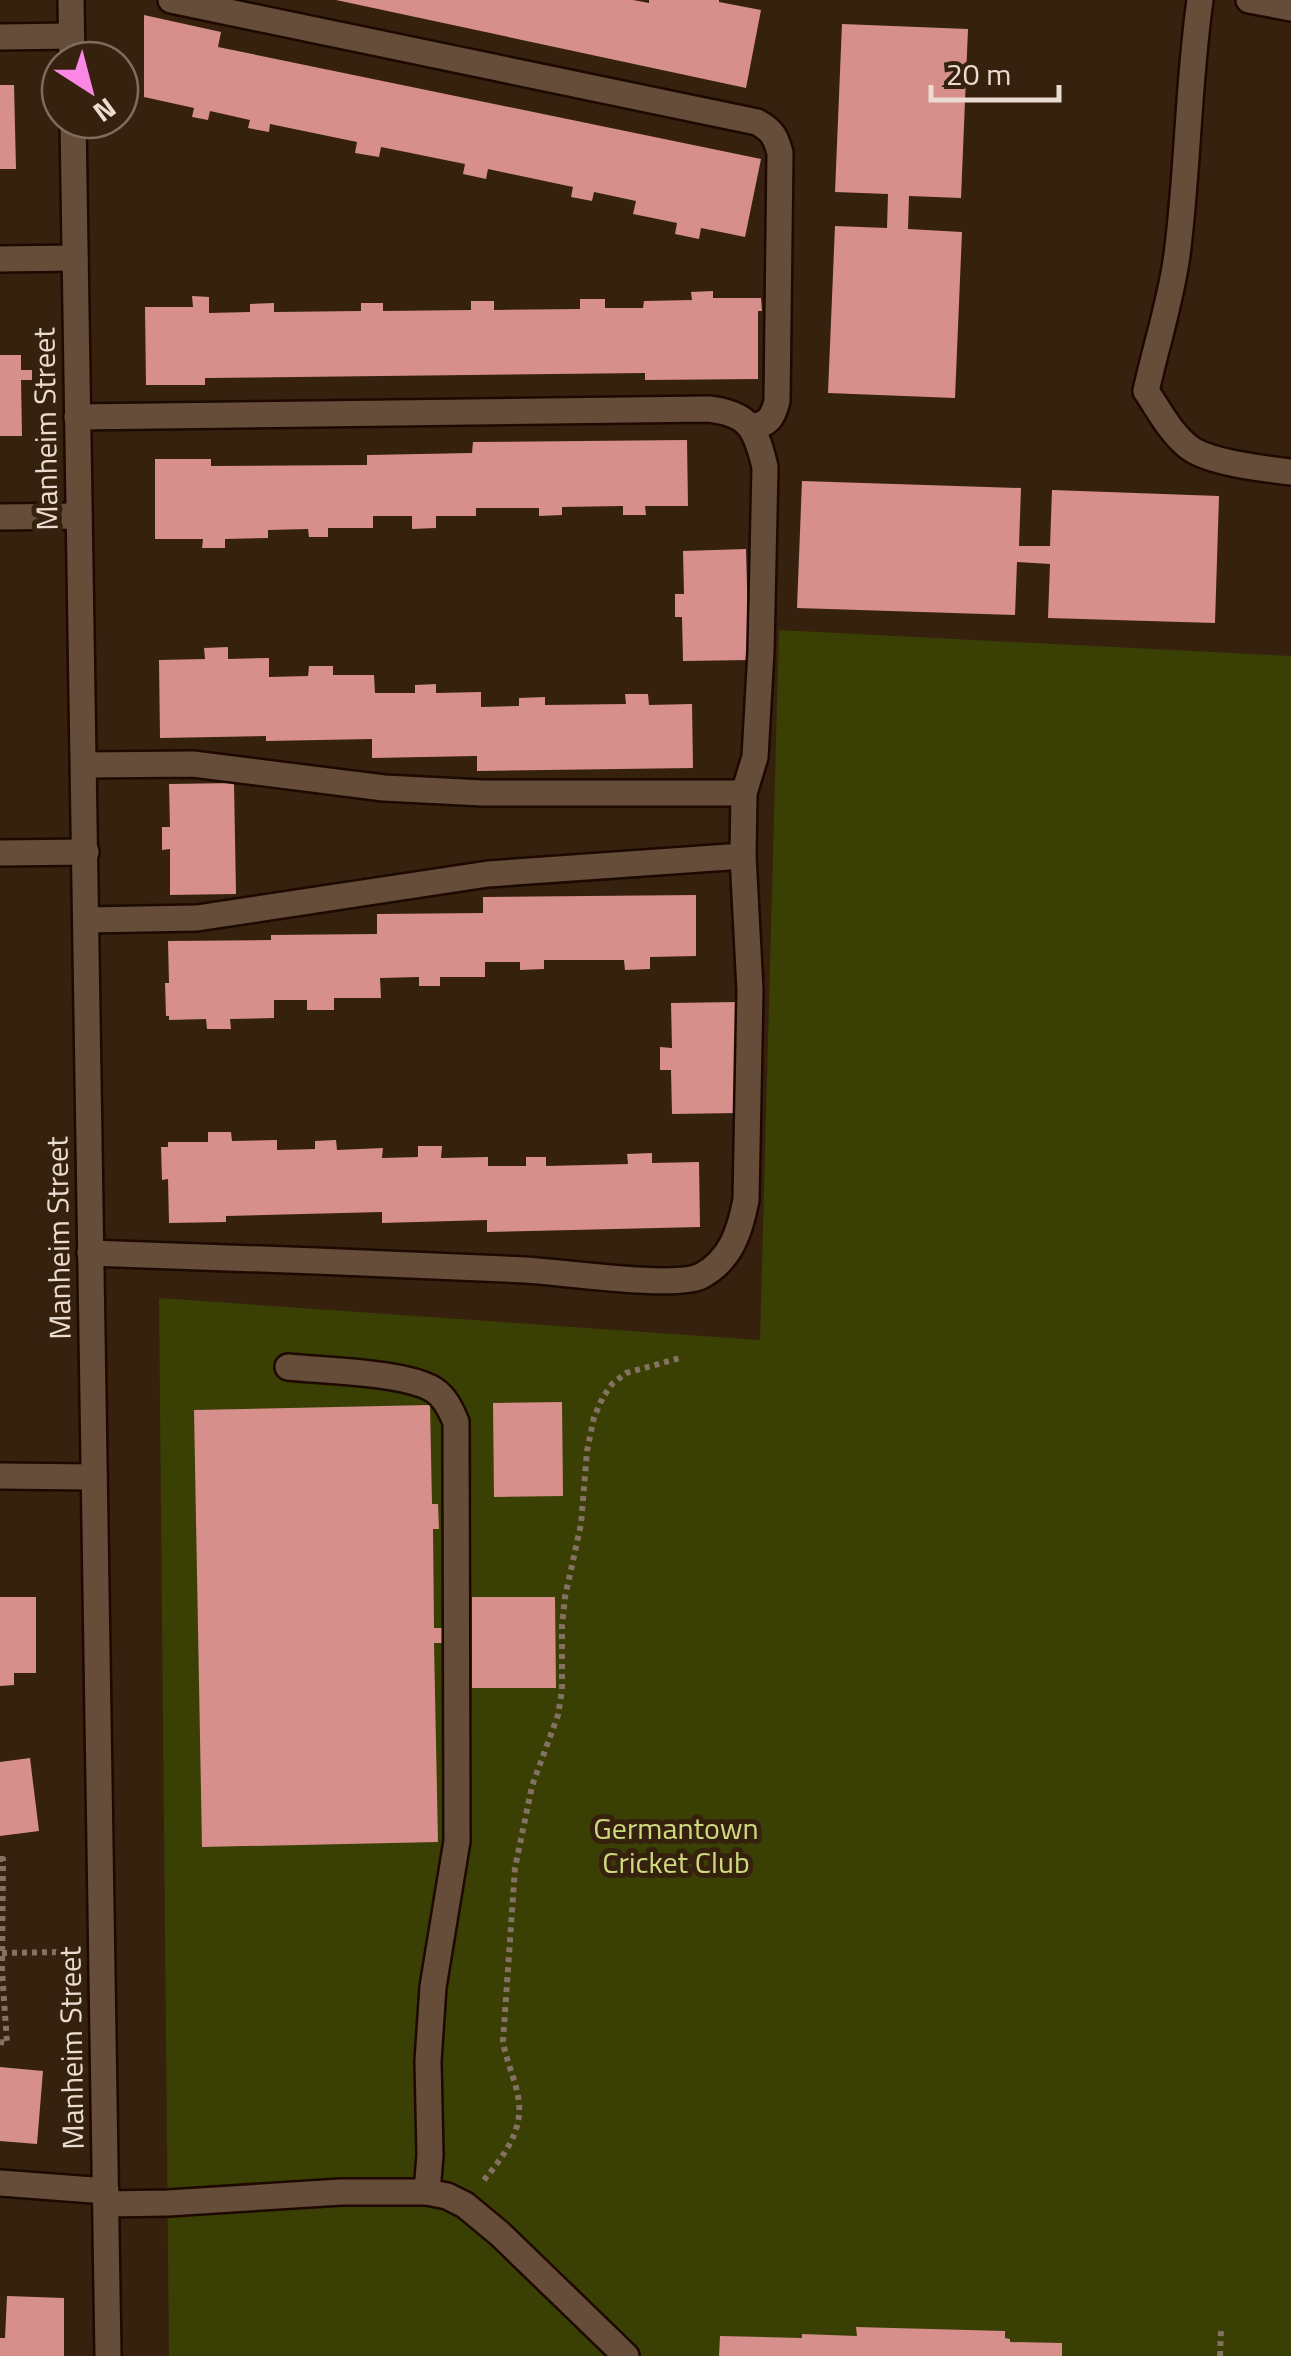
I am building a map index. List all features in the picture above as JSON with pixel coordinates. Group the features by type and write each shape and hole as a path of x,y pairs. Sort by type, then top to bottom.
{"street":[{"path":"71,0 72,40"},
{"path":"171,0 757,122 770,129 780,154 777,400 773,415 764,425 752,427"},
{"path":"1200,0 1176,260 1146,391 1177,436 1193,450 1261,469 1291,472"},
{"path":"1249,0 1291,8"},
{"path":"0,37 40,43"},
{"name":"Manheim Street","path":"73,140 108,2356"},
{"path":"0,260 75,258"},
{"path":"77,417 708,409 728,411 752,427 764,467 756,757 744,794 750,990 746,1200 740,1228 719,1263 698,1278 674,1281 528,1270 90,1253"},
{"path":"0,518 79,516"},
{"path":"84,764 193,764 384,788 483,793 744,794"},
{"path":"0,853 86,852"},
{"path":"86,920 197,918 488,874 743,856"},
{"path":"288,1368 408,1379 436,1391 450,1407 456,1422 458,1841 433,1987 427,2192"},
{"path":"0,1476 94,1477"},
{"path":"0,2183 106,2198 187,2202 340,2192 427,2192 446,2196 465,2205 500,2234 626,2356"}],"path":[{"path":"465,2205 498,2162 518,2122 519,2101 503,2041 515,1868 532,1786 558,1715 564,1596 581,1524 594,1418 603,1396 626,1372 680,1358"},
{"path":"0,1859 7,2042 0,2042"},
{"path":"2,1953 62,1952"},
{"path":"1220,2356 1221,2330"}],"green space":[{"name":"Germantown Cricket Club","path":"779,630 1291,656 1291,2356 169,2356 159,1298 760,1340"}],"building":[{"path":"336,0 719,0 761,10 746,88"},
{"path":"144,15 221,32 218,47 761,159 745,237 701,228 699,239 675,234 677,223 633,214 636,201 594,192 592,201 571,197 573,187 488,169 486,179 463,174 465,164 381,147 379,157 355,153 357,142 270,124 269,132 248,128 250,120 210,111 208,120 192,117 194,108 144,97"},
{"path":"842,24 968,29 961,198 909,196 908,229 962,232 955,398 828,393 835,226 887,228 888,194 835,192"},
{"path":"0,85 14,85 16,169 0,169"},
{"path":"713,291 713,298 761,298 758,379 645,380 645,373 205,378 205,385 146,385 145,307 193,307 192,296 209,297 209,313 250,312 250,304 274,303 274,312 361,311 361,303 383,303 383,311 471,310 471,301 494,301 494,310 580,309 580,299 605,299 605,308 643,308 644,301 692,300 691,292"},
{"path":"0,355 21,355 21,370 32,370 32,380 21,380 22,436 0,436"},
{"path":"687,440 688,506 645,506 646,515 623,515 623,506 562,507 562,515 539,516 539,508 476,508 476,516 436,516 436,528 412,529 412,516 373,516 373,528 328,528 328,537 309,537 308,529 268,530 268,538 225,539 225,548 202,548 203,539 155,539 155,459 211,459 211,466 367,465 367,455 472,453 473,442"},
{"path":"802,481 1021,488 1019,546 1050,546 1052,490 1219,496 1215,623 1048,618 1050,564 1017,562 1015,615 797,608"},
{"path":"746,549 749,660 683,661 682,617 675,617 675,594 684,594 683,551"},
{"path":"228,647 228,659 269,658 269,677 308,676 309,666 333,666 333,675 374,675 375,693 415,693 415,685 436,684 436,693 481,692 481,707 519,706 519,698 545,697 545,705 626,704 625,694 648,694 649,705 692,704 693,768 477,771 477,756 372,758 372,739 160,738 159,660 205,659 204,648"},
{"path":"234,783 236,894 170,895 170,849 162,850 162,827 170,827 169,784"},
{"path":"696,895 696,956 650,957 650,969 625,970 624,960 544,960 544,969 520,970 520,962 485,962 485,977 440,977 440,986 419,986 419,977 380,978 381,998 334,998 334,1010 307,1010 307,1000 274,1000 274,1018 230,1019 231,1029 207,1029 206,1019 169,1020 166,1016 168,941 377,934 377,914 483,913 483,897"},
{"path":"737,1002 738,1113 672,1114 671,1070 660,1070 660,1047 672,1048 671,1003"},
{"path":"208,1132 231,1132 232,1141 277,1140 277,1150 315,1149 315,1141 336,1140 337,1150 383,1148 382,1158 418,1157 418,1146 442,1146 441,1158 488,1157 488,1166 526,1166 526,1157 546,1157 546,1166 628,1164 627,1154 652,1153 652,1163 699,1162 700,1227 487,1232 487,1220 382,1223 382,1212 226,1216 226,1222 169,1223 168,1179 162,1180 161,1147 168,1147 168,1142 208,1142"},
{"path":"562,1402 563,1496 494,1497 493,1403"},
{"path":"430,1405 432,1504 438,1504 439,1529 433,1529 434,1628 447,1628 447,1643 434,1643 438,1842 202,1847 194,1410"},
{"path":"0,1597 36,1597 36,1673 14,1673 14,1685 0,1686"},
{"path":"472,1597 555,1597 556,1688 472,1688"},
{"path":"30,1758 39,1831 0,1836 0,1762"},
{"path":"0,2067 43,2071 37,2144 0,2141"},
{"path":"7,2296 64,2298 64,2356 0,2356"},
{"path":"856,2327 1005,2331 1010,2342 1062,2343 1062,2356 719,2356 720,2336 857,2336"}]}
